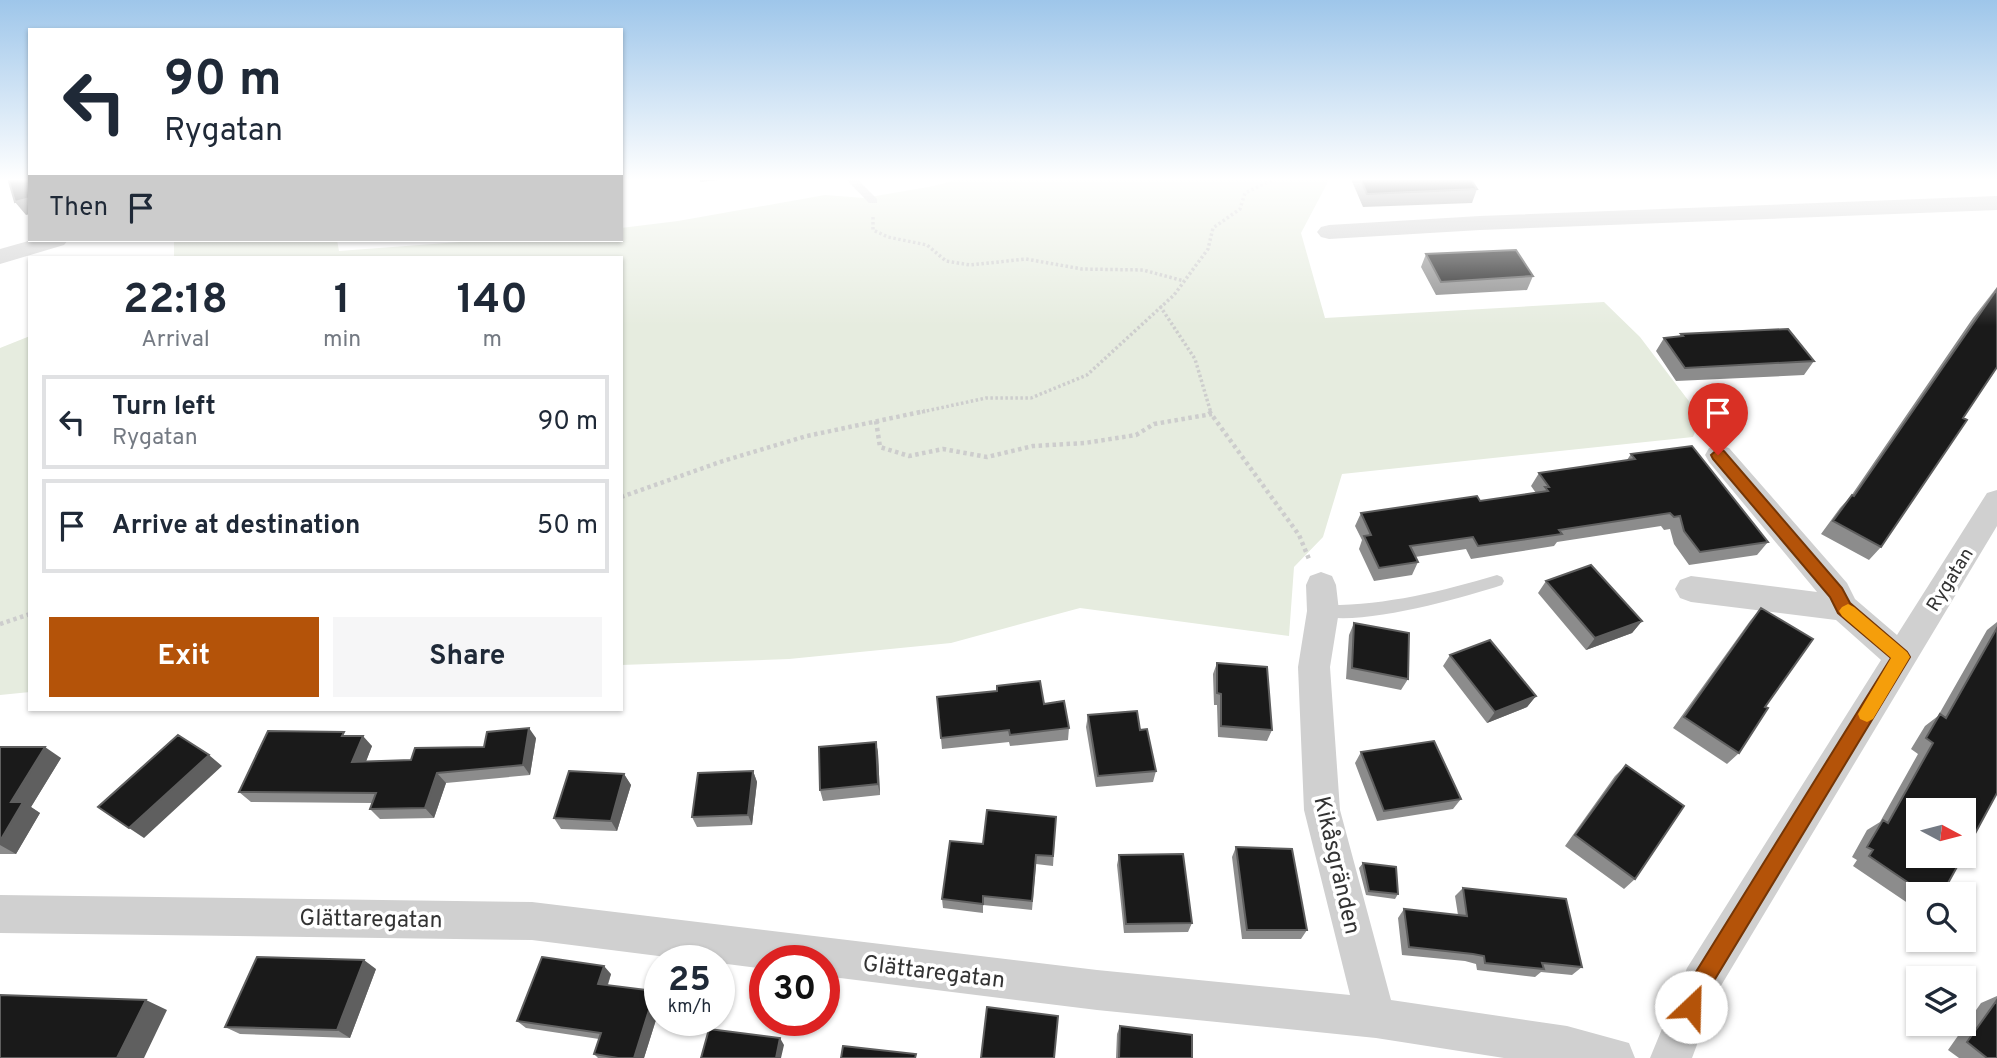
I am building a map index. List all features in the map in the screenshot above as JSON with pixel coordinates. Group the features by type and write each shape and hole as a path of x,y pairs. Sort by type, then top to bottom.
{"street":[{"path":"1329,232 1411,227"},
{"path":"0,257 49,242"},
{"path":"1718,455 1836,592 1844,608 1901,657"},
{"name":"Rygatan","path":"1671,1058 1701,982 1997,501"},
{"path":"1692,589 1844,608"},
{"name":"Kikåsgränden","path":"1322,598 1314,667 1322,810 1376,1018"},
{"name":"Glättaregatan","path":"0,914 521,920 1097,990 1376,1018 1567,1046 1614,1058"}],"lane":[{"path":"1322,598 1351,612 1444,597 1497,581"}],"path":[{"path":"623,496 723,461 807,436 986,398 1031,398 1087,375 1174,295 1208,249 1214,227"},
{"path":"873,230 888,237 927,245 946,261 970,265 1026,259 1066,268 1143,270 1184,281"},
{"path":"1160,306 1195,359 1212,414 1299,535"},
{"path":"876,421 880,447 909,456 943,449 987,457 1033,446 1085,443 1136,435 1153,424 1212,414"},
{"path":"0,624 28,615"}],"shaded area":[{"path":"1304,227 1301,233 1325,318 1604,302 1640,337 1701,417 1693,437 1342,474 1323,537 1294,567 1289,636 1080,608 951,643 789,659 623,665 623,256 174,256 174,242 337,242 339,251 459,242 623,242 623,228"},
{"path":"28,337 28,692 0,695 0,348"}],"building":[{"path":"1516,250 1533,276 1441,282 1426,254"},
{"path":"1997,289 1997,367 1963,418 1967,420 1881,547 1833,521 1852,495 1854,496"},
{"path":"1788,329 1814,361 1685,368 1664,338 1683,336 1681,334"},
{"path":"1692,446 1768,542 1700,552 1684,531 1680,516 1674,517 1670,513 1559,530 1562,534 1478,546 1473,537 1410,546 1418,562 1379,568 1364,536 1371,535 1361,513 1477,496 1480,501 1548,491 1545,487 1549,487 1539,473 1635,459 1631,454"},
{"path":"1591,565 1642,621 1595,638 1546,581"},
{"path":"1761,608 1813,639 1765,707 1768,708 1739,753 1684,717"},
{"path":"1354,623 1409,633 1408,679 1352,668"},
{"path":"1997,628 1997,793 1976,832 1976,798 1906,798 1906,868 1956,868 1949,882 1907,882 1869,856 1873,850 1867,847 1883,820 1888,823 1933,743 1926,738 1940,714 1946,718"},
{"path":"1490,640 1536,696 1495,712 1450,655"},
{"path":"1217,663 1267,667 1272,730 1221,726"},
{"path":"1040,681 1044,704 1064,701 1069,728 1010,735 1009,730 941,738 937,697 997,691 997,686"},
{"path":"1137,711 1140,730 1147,729 1156,771 1098,776 1088,715"},
{"path":"529,728 523,765 437,773 425,808 370,809 376,793 239,792 268,731 344,732 342,736 363,736 352,762 411,760 415,748 484,747 487,732"},
{"path":"178,735 209,755 129,828 98,807"},
{"path":"1434,741 1461,799 1384,811 1361,752"},
{"path":"876,742 878,784 820,790 819,747"},
{"path":"0,747 45,747 11,802 23,802 0,841"},
{"path":"1626,765 1684,806 1635,879 1575,835"},
{"path":"569,771 624,774 611,821 554,818"},
{"path":"753,771 748,815 692,817 698,773"},
{"path":"987,810 1056,817 1053,856 1036,855 1032,901 983,896 983,904 942,899 950,841 983,844"},
{"path":"1236,847 1292,849 1307,930 1247,930"},
{"path":"1183,854 1192,923 1126,924 1119,855"},
{"path":"1363,863 1396,867 1398,894 1369,891"},
{"path":"1463,888 1566,899 1582,967 1542,963 1544,969 1485,963 1484,956 1409,947 1404,909 1467,916"},
{"path":"257,957 364,960 337,1030 225,1027"},
{"path":"542,957 604,966 598,984 644,990 644,1026 634,1058 594,1054 601,1033 517,1021"},
{"path":"0,995 146,1000 117,1058 0,1058"},
{"path":"1997,1000 1997,1058 1987,1058 1967,1042 1971,1036 1976,1036 1976,1029"},
{"path":"987,1007 1058,1016 1054,1058 981,1058"},
{"path":"1120,1026 1192,1035 1192,1058 1119,1058"},
{"path":"735,1032 780,1038 776,1058 701,1058 707,1036 735,1036"},
{"path":"843,1046 916,1054 915,1058 841,1058"}],"slow traffic":[{"path":"1848,611 1901,657 1867,714"}],"route":[{"path":"1691,1007 1701,982 1901,657 1844,608 1836,592 1718,455"}]}
